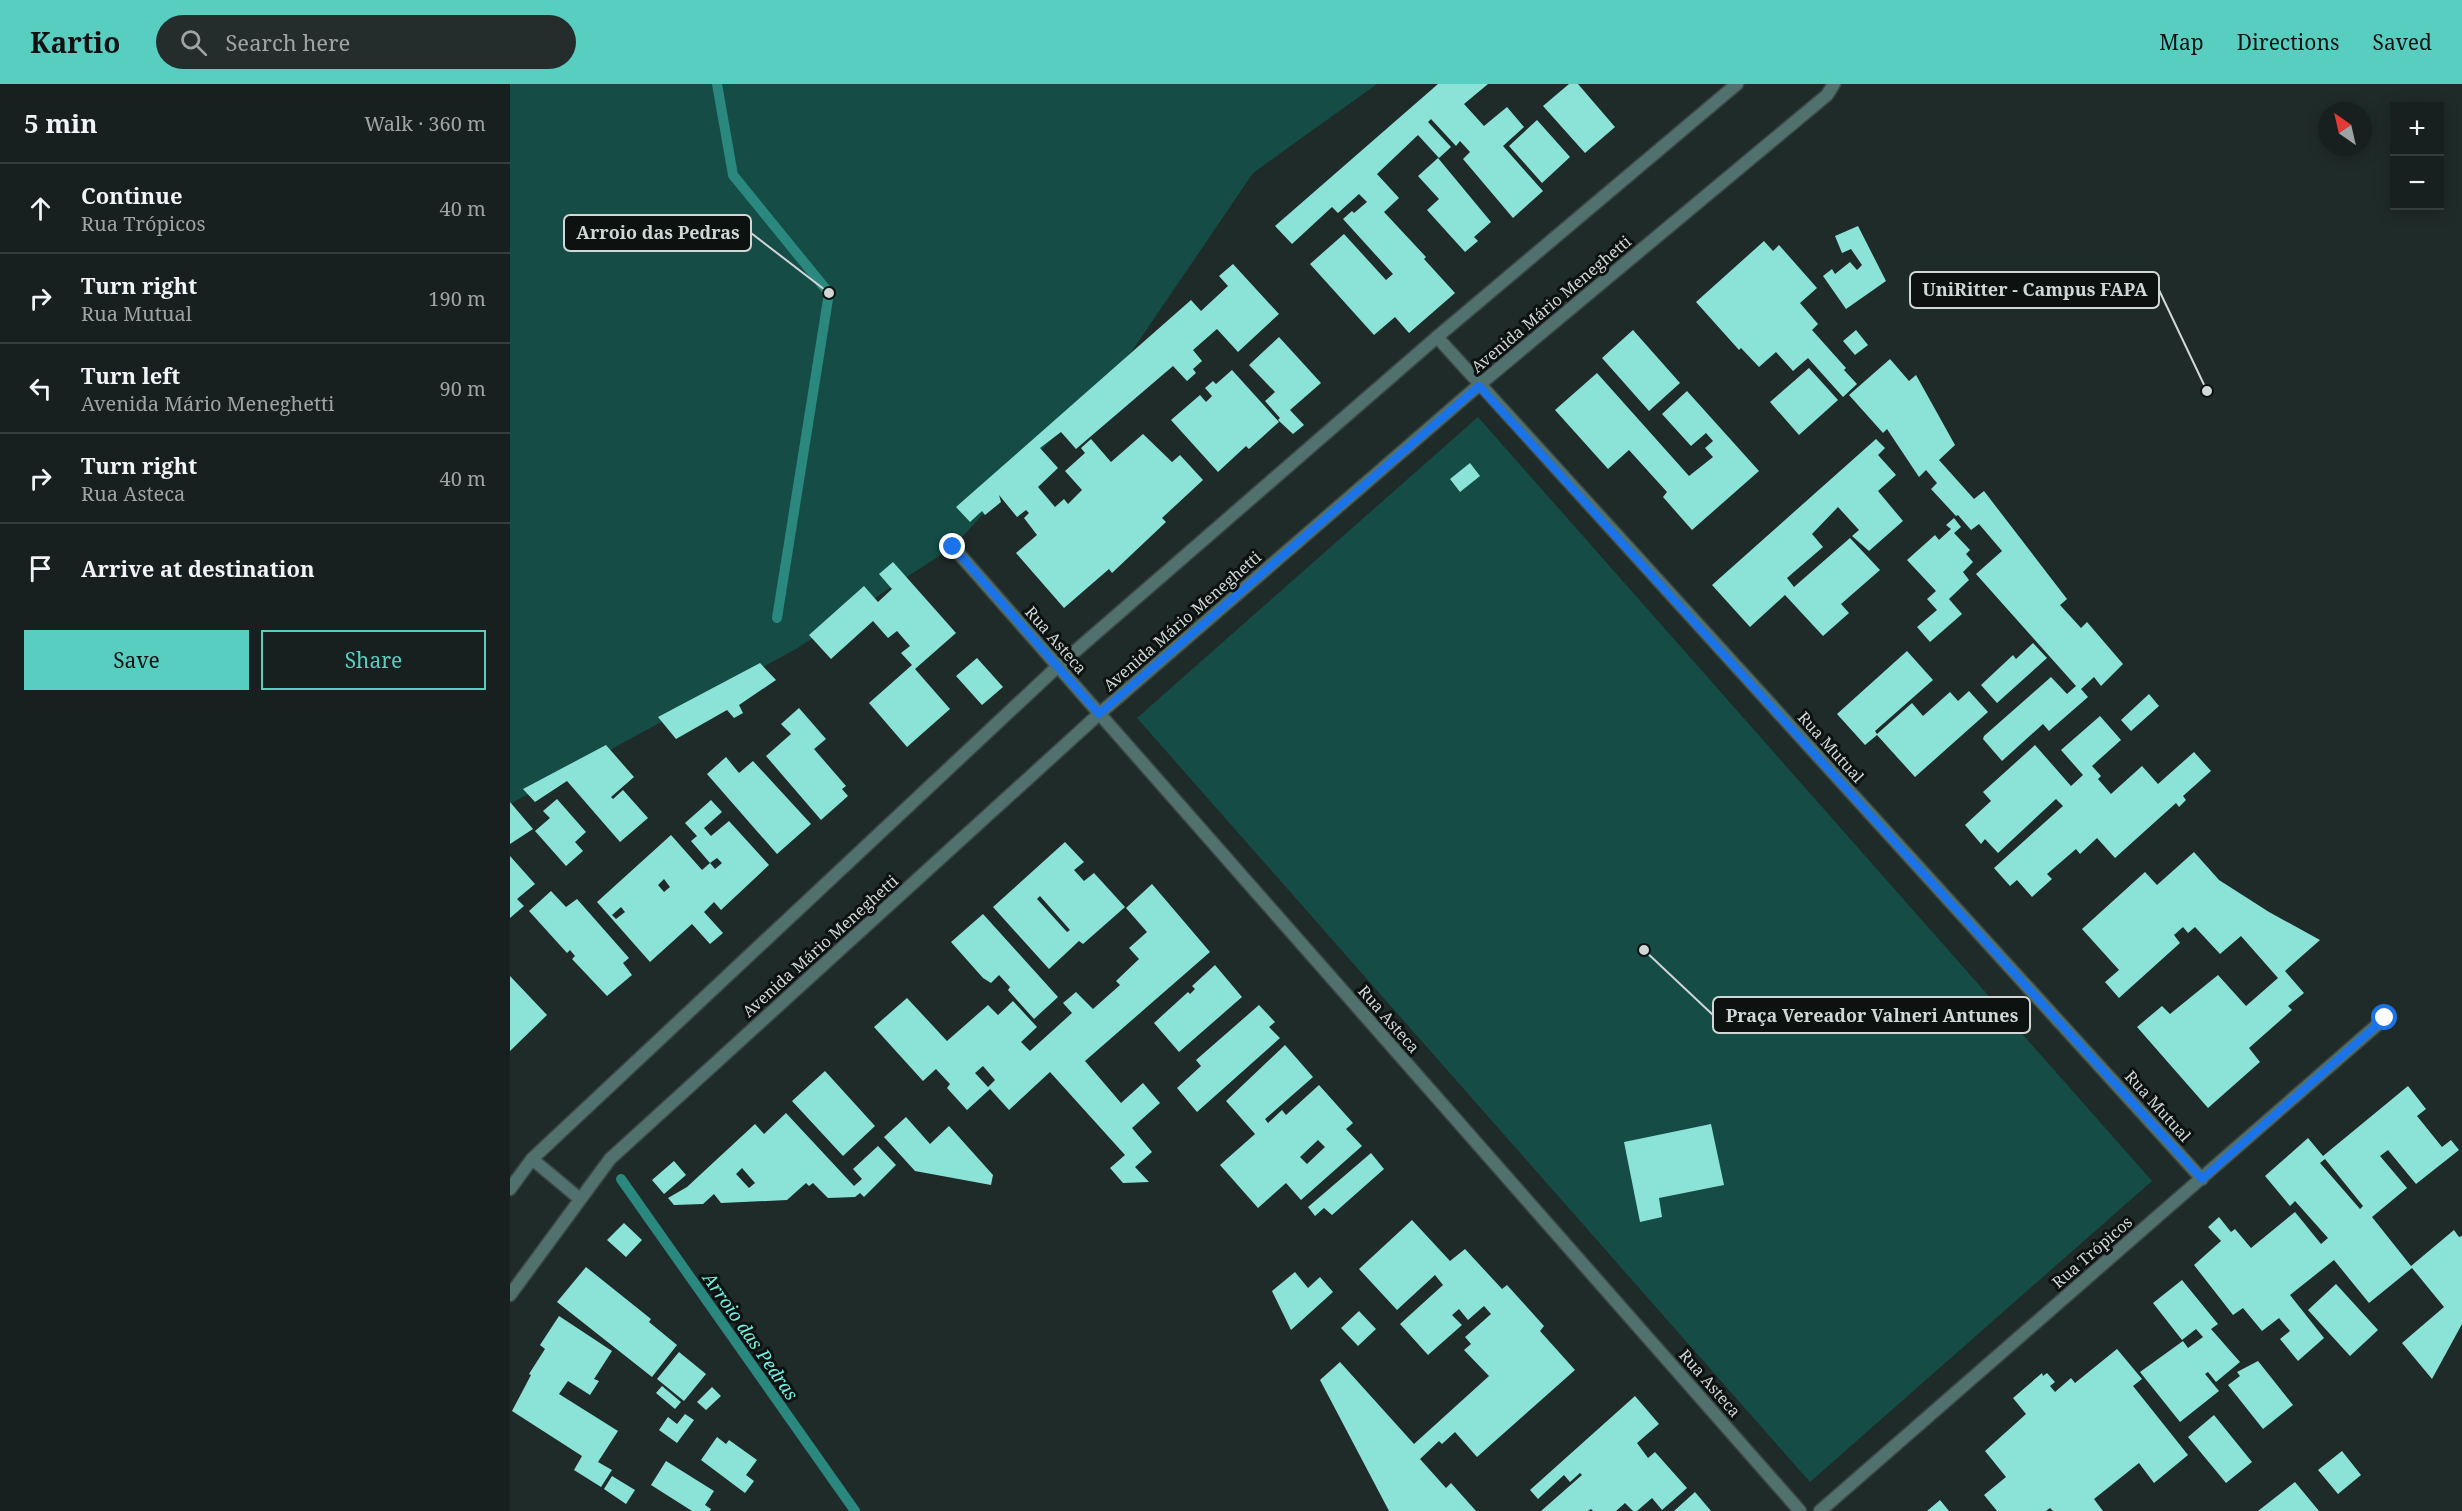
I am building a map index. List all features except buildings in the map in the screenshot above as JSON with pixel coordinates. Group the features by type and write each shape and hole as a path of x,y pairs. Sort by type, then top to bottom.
{"street":[{"path":"510,1189 532,1159 1057,667 1437,337 1737,84"},
{"name":"Avenida Mário Meneghetti","path":"510,1295 610,1159 1099,714 1479,386 1827,95 1834,84"},
{"name":"Rua Mutual","path":"1437,337 1479,386 2202,1179"},
{"name":"Rua Asteca","path":"953,547 1800,1511"},
{"name":"Rua Trópicos","path":"1820,1511 2385,1018"},
{"path":"532,1159 580,1199"}],"shaded area":[{"path":"510,84 1377,84 1253,173 1132,351 953,547 796,649 510,804"},
{"path":"1478,417 2152,1181 1810,1482 1137,718"}],"waterway":[{"name":"Arroio das Pedras","path":"717,84 733,175 829,293 777,618"},
{"name":"Arroio das Pedras","path":"621,1179 855,1511"}],"place":[{"name":"Arroio das Pedras","path":"829,293"},
{"name":"UniRitter - Campus FAPA","path":"2207,391"},
{"name":"Praça Vereador Valneri Antunes","path":"1644,950"}],"route":[{"path":"953,547 1099,714 1479,386 2202,1179 2385,1018"}]}
